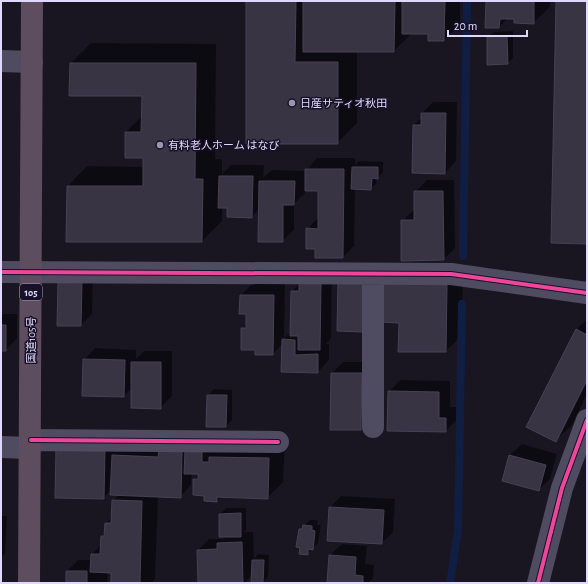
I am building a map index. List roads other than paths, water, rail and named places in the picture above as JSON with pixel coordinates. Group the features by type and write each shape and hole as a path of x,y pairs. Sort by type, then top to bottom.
{"highway":[{"name":"国道105号","path":"29,583 31,444 32,1"}],"street":[{"path":"1,61 32,62"},
{"path":"1,272 451,274 587,293"},
{"path":"373,274 373,427"},
{"path":"538,583 562,488 587,420"},
{"path":"1,447 31,444 278,442"}],"waterway":[{"path":"463,256 467,1"},
{"path":"450,583 458,530 462,304"}],"place":[{"name":"日産サティオ秋田","path":"292,103"},
{"name":"有料老人ホーム はなび","path":"160,145"}]}
